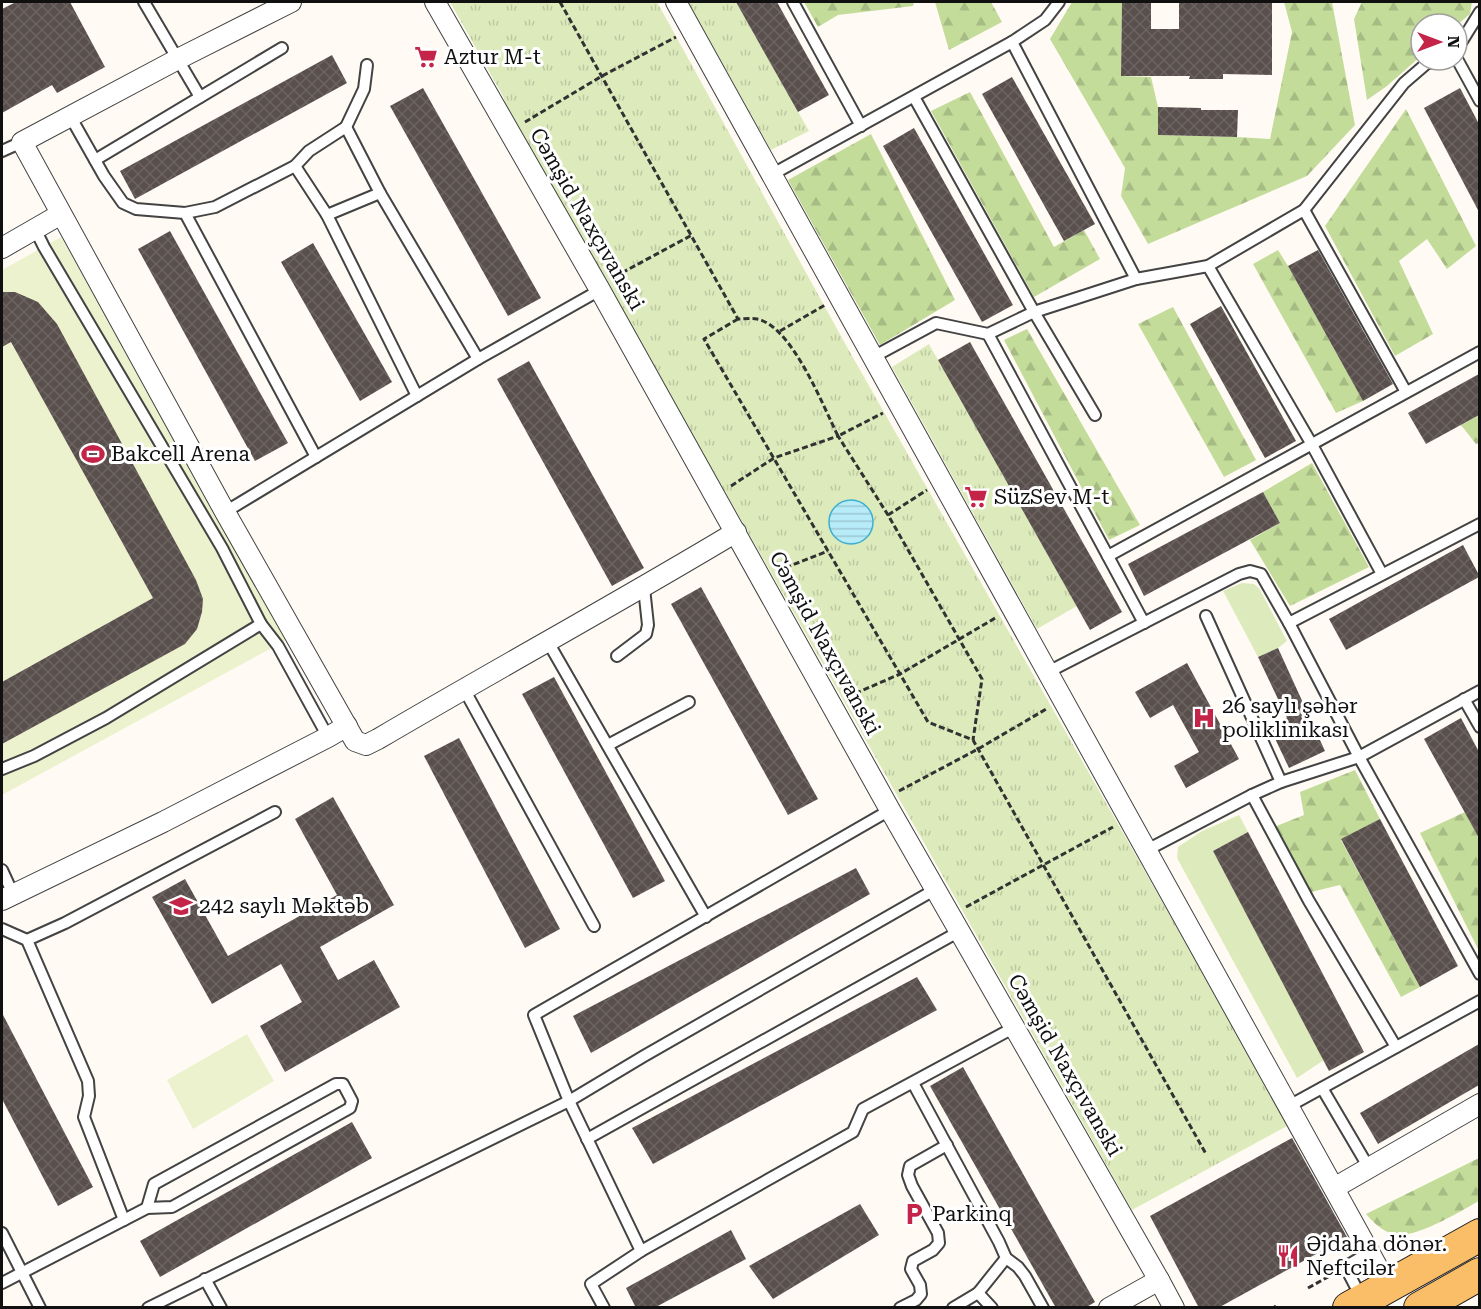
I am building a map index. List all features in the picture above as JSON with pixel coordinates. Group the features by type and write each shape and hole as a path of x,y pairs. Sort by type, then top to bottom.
{"main road":[{"path":"1367,1298 1479,1235"},
{"path":"1420,1308 1479,1274"}],"street":[{"path":"291,2 22,142 225,512 355,741 366,745 378,739 464,688 644,588 736,532"},
{"name":"Cəmşid Naxçıvanski","path":"435,2 1174,1308"},
{"path":"676,2 1370,1252 1367,1298"},
{"path":"2,248 61,214"},
{"path":"7,897 163,822 347,726"},
{"path":"1334,1188 1479,1104"},
{"path":"1109,1308 1160,1280"}],"lane":[{"path":"144,2 200,97"},
{"path":"793,2 861,126"},
{"path":"771,175 1012,42 1045,20 1059,2"},
{"path":"1469,29 1479,12"},
{"path":"1012,42 1136,279"},
{"path":"95,159 282,48"},
{"path":"70,116 123,203 136,209 184,213 215,207 295,166 309,151 346,127 364,89 367,65"},
{"path":"873,357 936,323 988,334 1034,312 1136,279 1208,266 1304,210 1404,83 1417,72"},
{"path":"1464,72 1479,101"},
{"path":"914,97 1034,312 1095,415"},
{"path":"346,127 380,193 478,359"},
{"path":"2,151 22,142"},
{"path":"295,166 327,215 417,396"},
{"path":"327,215 380,193"},
{"path":"1304,210 1406,392"},
{"path":"184,213 316,457"},
{"path":"35,229 222,548 261,624 278,646 328,737"},
{"path":"1208,266 1311,443 1382,574"},
{"path":"225,512 598,288"},
{"path":"988,334 1144,623"},
{"path":"1108,556 1479,352"},
{"path":"1289,623 1479,524"},
{"path":"1048,672 1239,574 1250,571 1261,574 1479,974"},
{"path":"617,656 646,634 648,626 644,588"},
{"path":"1206,616 1281,783"},
{"path":"2,770 34,756 105,718 261,624"},
{"path":"548,642 706,917"},
{"path":"464,688 594,926"},
{"path":"1148,850 1252,795 1359,757 1479,691"},
{"path":"1464,699 1479,728"},
{"path":"608,745 688,702"},
{"path":"1252,795 1309,901 1396,1047"},
{"path":"641,1251 569,1101 534,1015 706,917 888,805"},
{"path":"27,940 275,812"},
{"path":"2,870 7,897"},
{"path":"148,1308 569,1101 936,889"},
{"path":"587,1139 956,923"},
{"path":"2,929 27,940 88,1082 89,1096 84,1117 124,1220"},
{"path":"1289,1107 1479,1001"},
{"path":"604,1308 591,1284 641,1251 853,1131 863,1109 1015,1027"},
{"path":"913,1083 1006,1258 1025,1276 1043,1308"},
{"path":"2,1283 147,1208 172,1207 350,1108 352,1101 343,1084 336,1084 154,1184 147,1208"},
{"path":"1322,1088 1369,1168"},
{"path":"900,1308 916,1300 921,1294 920,1285 911,1269 913,1261 933,1250 939,1243 938,1233 912,1186 908,1175 910,1166 947,1145"},
{"path":"2,1233 40,1308"},
{"path":"1367,1298 1348,1272 1350,1264 1370,1252"},
{"path":"953,1308 978,1293 1006,1258"},
{"path":"205,1279 221,1308"},
{"path":"978,1293 992,1308"}],"path":[{"path":"560,2 738,319"},
{"path":"509,132 602,76 691,30"},
{"path":"598,288 633,266 692,235"},
{"path":"780,331 839,297"},
{"path":"973,740 928,722 704,339 738,319 759,319 780,331 799,357 837,436 888,514 982,679 973,740 1206,1154"},
{"path":"716,496 774,458 837,436 900,405"},
{"path":"888,514 942,481"},
{"path":"761,578 828,552"},
{"path":"831,704 900,674 1012,608"},
{"path":"888,805 1063,699"},
{"path":"956,923 1043,865 1130,818"},
{"path":"1308,1288 1339,1270"}],"green space":[{"path":"450,2 657,2 847,347 1289,1125 1132,1210 723,488 509,132 504,98"},
{"path":"688,2 736,2 809,131 771,150"},
{"path":"804,2 914,2 913,6 838,15 818,27"},
{"path":"935,2 991,2 1002,22 949,50"},
{"path":"1072,2 1122,2 1121,76 1151,77 1158,107 1158,135 1270,139 1292,32 1284,2 1332,2 1355,125 1307,176 1148,244 1121,196 1125,168 1050,39"},
{"path":"1362,2 1472,2 1469,15 1469,12 1409,12 1409,67 1367,100 1354,19"},
{"path":"970,92 1054,247 1084,230 1100,259 1034,297 931,111"},
{"path":"1406,109 1476,246 1447,269 1427,239 1399,261 1433,334 1395,356 1325,226"},
{"path":"871,134 955,300 880,345 788,180"},
{"name":"Bakcell Arena","path":"61,237 288,639 2,795 2,270"},
{"path":"1278,250 1363,401 1336,413 1253,264"},
{"path":"1173,307 1256,460 1224,477 1138,324"},
{"path":"1027,329 1140,525 1109,540 1004,340"},
{"path":"929,344 1077,606 1037,629 892,367"},
{"path":"1479,415 1479,443 1476,444 1461,425"},
{"path":"1312,463 1369,567 1290,606 1250,540 1280,523 1263,492"},
{"path":"1242,583 1254,584 1259,588 1287,641 1258,657 1223,591"},
{"path":"1355,770 1380,819 1341,840 1420,987 1401,997 1340,885 1307,893 1274,827 1304,815 1300,792"},
{"path":"1465,812 1479,838 1479,951 1420,833"},
{"path":"1239,815 1248,832 1213,851 1324,1060 1297,1078 1177,858 1178,847 1202,831"},
{"path":"247,1034 274,1081 193,1129 167,1080"},
{"path":"1479,1158 1479,1201 1449,1218 1424,1229 1401,1235 1384,1230 1366,1214"}],"water":[{"path":"851,500 866,507 873,522 866,537 851,544 836,537 829,522 836,507"}],"building":[{"path":"16,2 70,2 105,67 57,93 52,85 2,113 2,9"},
{"path":"736,2 777,2 829,95 798,112"},
{"path":"1122,2 1151,2 1151,29 1179,29 1179,2 1272,2 1272,75 1223,74 1223,79 1189,79 1190,76 1121,76"},
{"path":"332,55 347,83 135,199 120,171"},
{"path":"1012,77 1095,224 1064,241 982,94"},
{"path":"423,88 541,298 508,316 390,106"},
{"path":"1460,88 1479,124 1479,212 1424,108"},
{"path":"1158,107 1238,110 1237,137 1158,135"},
{"path":"914,128 1013,305 982,322 883,146"},
{"path":"170,231 288,443 255,461 138,249"},
{"path":"313,243 392,382 360,401 281,262"},
{"path":"1318,250 1393,384 1363,401 1288,266"},
{"path":"2,292 15,292 38,302 57,324 196,580 203,599 197,629 185,644 2,744 2,682 153,598 11,342 2,347"},
{"path":"1221,306 1296,441 1265,458 1190,324"},
{"path":"970,342 1122,612 1090,630 938,360"},
{"path":"529,361 644,568 612,586 497,379"},
{"path":"1479,374 1479,415 1426,444 1408,413"},
{"path":"1263,492 1280,523 1144,596 1128,564"},
{"path":"1463,545 1479,577 1346,650 1329,619"},
{"path":"701,587 818,799 788,815 671,604"},
{"path":"1278,648 1325,751 1289,768 1269,726 1287,718 1258,657"},
{"path":"1187,663 1239,759 1186,788 1174,766 1199,752 1173,705 1150,718 1135,692"},
{"path":"554,677 665,881 633,898 522,694"},
{"path":"1461,718 1479,752 1479,838 1424,739"},
{"path":"459,738 560,929 525,948 424,756"},
{"path":"333,797 394,905 320,947 338,980 374,960 400,1007 285,1072 260,1026 302,1002 281,964 212,1004 152,897 185,879 228,956 337,895 295,819"},
{"path":"1380,819 1458,966 1420,987 1341,839"},
{"path":"1248,832 1364,1052 1329,1071 1213,851"},
{"path":"856,868 870,894 591,1053 573,1016"},
{"path":"917,977 937,1010 653,1164 632,1128"},
{"path":"2,1013 93,1187 58,1206 2,1099"},
{"path":"1479,1044 1479,1085 1378,1144 1360,1113"},
{"path":"963,1067 1095,1302 1085,1308 1056,1308 930,1086"},
{"path":"352,1122 372,1158 160,1277 140,1241"},
{"path":"1292,1138 1347,1237 1218,1308 1199,1308 1150,1216"},
{"path":"860,1204 879,1235 773,1299 749,1266"},
{"path":"731,1230 746,1259 654,1308 636,1308 626,1288"}],"place":[{"name":"Aztur M-t","path":"426,57"},
{"name":"Bakcell Arena","path":"93,454"},
{"name":"SüzSev M-t","path":"976,497"},
{"name":"26 saylı şəhər poliklinikası","path":"1204,718"},
{"name":"242 saylı Məktəb","path":"181,906"},
{"name":"Parkinq","path":"914,1214"},
{"name":"Əjdaha dönər. Neftcilər","path":"1288,1256"}]}
